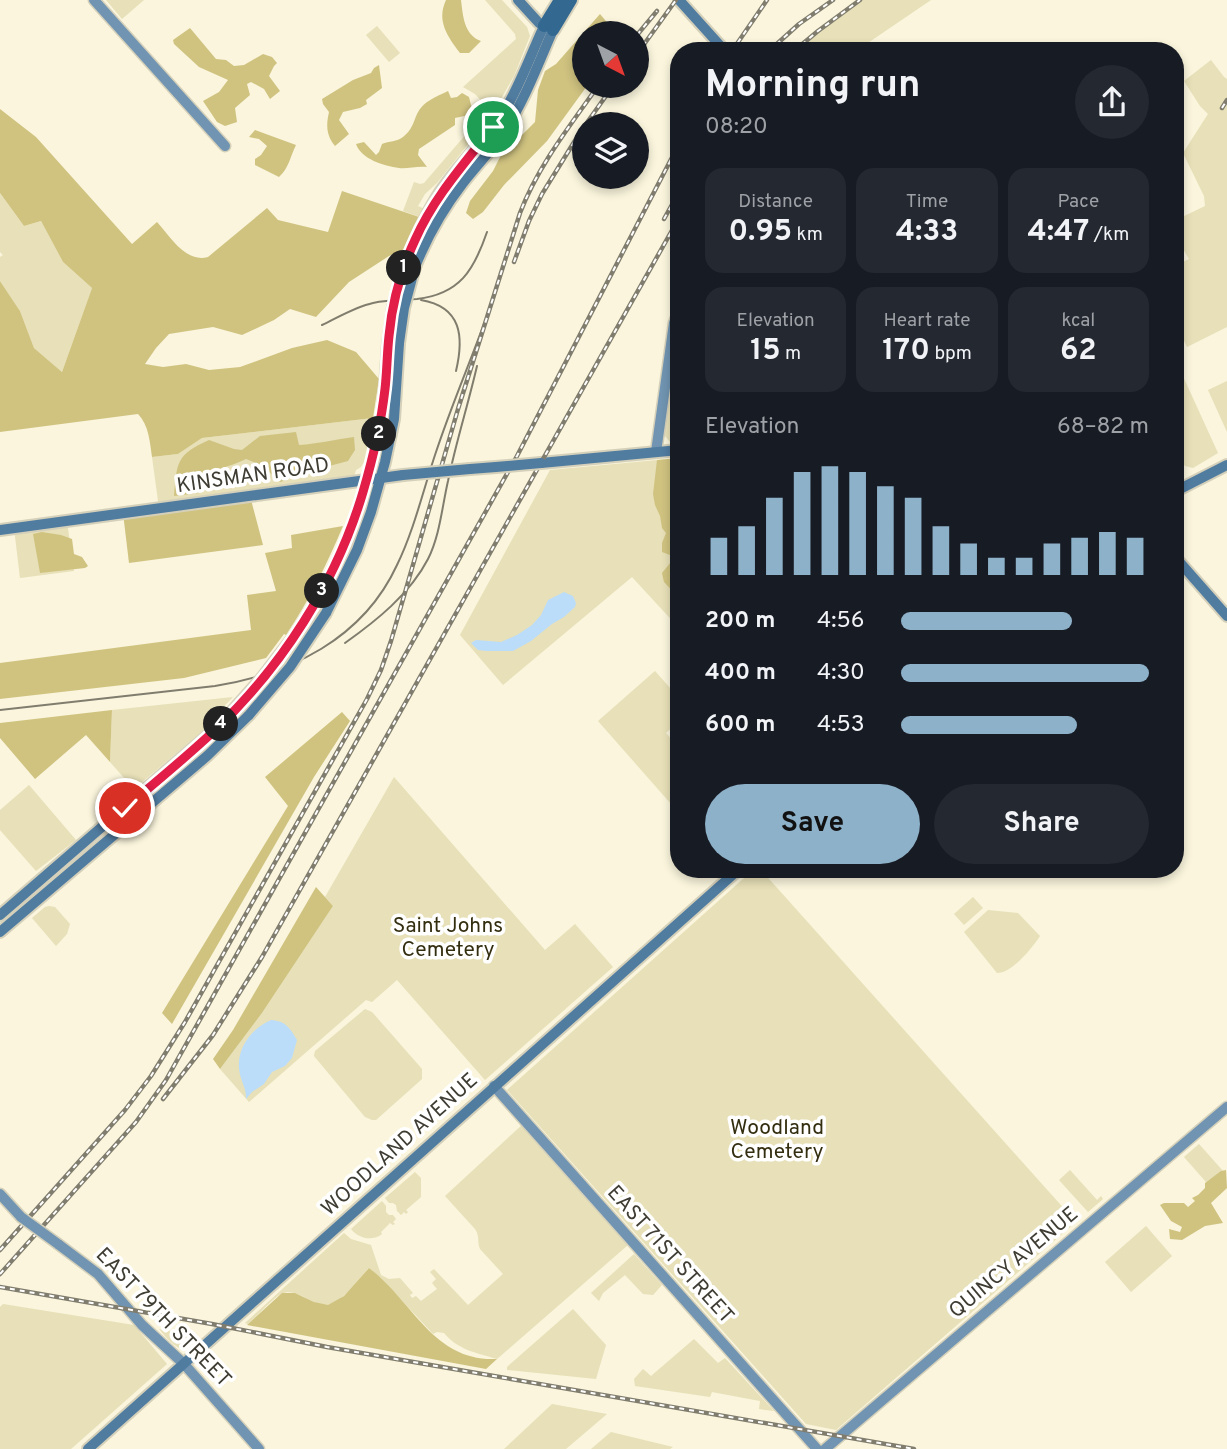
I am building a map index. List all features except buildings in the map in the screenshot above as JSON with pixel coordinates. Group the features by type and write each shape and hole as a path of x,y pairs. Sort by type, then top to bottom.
{"highway":[{"path":"549,28 559,0"},
{"path":"549,28 571,0"}],"main road":[{"path":"0,932 207,756 249,715 289,667 326,612 357,550 380,478 394,419 393,307 409,268 420,228 441,191 506,107 549,28 537,21 518,0"},
{"path":"679,0 717,42"},
{"path":"0,915 221,723 262,678 295,635 316,602 355,517 376,447 393,343"},
{"name":"KINSMAN ROAD","path":"0,530 367,479 670,451"},
{"path":"1184,487 1227,465"},
{"path":"1184,567 1227,616"},
{"name":"WOODLAND AVENUE","path":"88,1449 729,878"}],"street":[{"path":"94,0 225,146"},
{"path":"656,452 670,352"},
{"name":"EAST 71ST STREET","path":"494,1086 817,1449"},
{"name":"QUINCY AVENUE","path":"825,1449 1227,1107"},
{"name":"EAST 79TH STREET","path":"0,1194 21,1217 98,1273 142,1325 184,1364 259,1449"}],"green space":[{"path":"106,0 144,0 122,19"},
{"path":"485,0 502,0 527,27 530,36 514,76 493,113 418,206 429,211 425,219 403,211 414,182 424,183 486,111 486,106 475,94 463,87 516,39 515,34"},
{"path":"861,0 931,0 869,42 805,42"},
{"path":"377,26 400,53 389,62 366,35"},
{"path":"1211,60 1227,79 1227,327 1187,347 1184,341 1184,261 1189,259 1184,250 1184,216 1205,206 1204,196 1184,151 1208,114 1184,81"},
{"path":"0,193 24,226 41,221 63,262 92,288 62,372 34,348 20,311 0,281 0,257 3,255 0,252"},
{"path":"1184,379 1218,453 1193,468 1185,466"},
{"path":"1227,381 1227,432 1208,390"},
{"path":"670,392 670,442 664,435"},
{"path":"373,418 364,462 356,470 353,481 159,508 152,457 178,454 202,438"},
{"path":"670,459 670,618 632,577 503,685 460,635 550,470"},
{"path":"67,521 74,571 20,578 14,528"},
{"path":"655,671 670,688 670,729 666,733 670,737 670,803 598,721"},
{"path":"233,697 205,729 134,789 110,762 112,710"},
{"path":"241,713 244,715 229,731 63,874 62,872 176,774 182,765"},
{"name":"Saint Johns Cemetery","path":"394,777 545,950 575,924 613,967 485,1080 397,980 372,1002 366,1000 249,1102 220,1069 262,1013 333,906 325,897"},
{"path":"29,785 76,840 36,871 0,830 0,810"},
{"name":"Woodland Cemetery","path":"744,878 768,878 1076,1222 836,1430 806,1424 507,1090"},
{"path":"973,897 983,908 964,925 954,914"},
{"path":"49,906 55,907 70,924 67,934 56,946 32,918"},
{"path":"988,910 1018,913 1040,936 1021,959 1003,972 997,973 964,932"},
{"path":"365,1009 372,1012 422,1069 422,1079 376,1120 365,1117 314,1056 315,1051"},
{"path":"523,1124 628,1245 497,1359 462,1347 444,1333 433,1334 369,1268 333,1303 322,1305 299,1294 287,1292 273,1300 248,1324 245,1323 344,1233 351,1239 371,1245 381,1275 389,1279 400,1278 413,1293 410,1295 412,1298 416,1296 421,1301 437,1289 432,1283 436,1279 430,1272 434,1269 468,1305 503,1274 480,1249 475,1229 445,1196"},
{"path":"1199,1144 1223,1171 1206,1182 1184,1157"},
{"path":"1070,1170 1097,1200 1101,1196 1103,1199 1088,1212 1059,1180"},
{"path":"415,1172 421,1178 421,1197 406,1210 406,1214 404,1212 401,1215 396,1205 385,1198"},
{"path":"382,1201 386,1212 396,1219 393,1222 395,1224 390,1223 382,1234 374,1238 361,1237 351,1229"},
{"path":"1146,1226 1172,1256 1131,1292 1105,1262"},
{"path":"634,1254 662,1285 653,1295 643,1294 625,1275 603,1293 599,1301 591,1293"},
{"path":"3,1304 134,1325 167,1364 71,1449 0,1449 0,1307"},
{"path":"573,1309 606,1345 596,1379 507,1370 507,1367"},
{"path":"159,1329 198,1337 184,1349 177,1347"},
{"path":"694,1339 718,1363 725,1358 774,1411 759,1409 760,1401 712,1392 710,1397 635,1386 634,1379 643,1369 651,1376"},
{"path":"552,1404 607,1414 566,1449 504,1449"},
{"path":"611,1432 673,1447 591,1449"}],"shaded area":[{"path":"446,0 461,0 468,30 481,41 469,53 460,53 445,28 442,15"},
{"path":"600,14 606,21 594,21"},
{"path":"190,28 216,59 226,60 234,66 244,65 263,54 272,57 277,63 269,76 280,91 270,99 264,89 251,82 247,84 250,95 235,108 237,122 225,126 217,122 203,101 219,92 228,80 199,67 174,44 173,40"},
{"path":"572,46 572,98 578,98 547,141 504,185 483,212 473,219 466,213 470,201 493,171 500,157 535,122 538,90 545,71 556,64"},
{"path":"379,65 382,88 366,100 367,104 343,112 339,120 349,134 335,146 328,130 329,112 322,99 353,80 371,73"},
{"path":"448,91 451,98 462,93 469,97 475,111 455,118 455,125 419,149 418,155 427,167 387,166 368,158 359,149 356,144 364,142 376,155 382,144 398,140 406,134 423,106"},
{"path":"0,109 36,137 132,244 157,222 185,253 200,258 208,257 267,208 278,220 328,232 342,191 425,219 412,247 389,256 349,282 316,317 290,309 242,335 213,327 169,334 145,364 163,367 186,364 209,370 240,367 292,348 327,340 356,352 379,379 373,418 202,438 178,454 152,457 147,429 138,414 0,432 0,281 20,311 34,348 62,372 92,288 63,262 41,221 24,226 0,193"},
{"path":"255,130 296,145 279,177 255,165 255,159 267,146 259,139 249,137"},
{"path":"296,432 299,445 354,437 355,450 348,461 318,469 313,458 300,466 287,480 280,482 263,466 246,459 203,477 198,481 199,493 174,496 180,461 198,445 209,440 242,450 260,436"},
{"path":"670,459 670,555 662,552 666,533 662,528 653,494 657,460"},
{"path":"250,496 263,545 129,563 123,513"},
{"path":"343,526 302,609 286,635 284,634 266,658 184,678 0,699 0,663 251,630 247,595 276,591 265,553 292,548 291,535"},
{"path":"42,532 72,539 74,554 82,557 88,566 40,573 33,534"},
{"path":"670,563 670,588 664,582 662,573"},
{"path":"112,710 110,762 86,735 35,779 0,738 0,723"},
{"path":"342,712 350,721 314,777 172,1024 162,1013 288,806 265,777"},
{"path":"316,887 333,906 262,1013 220,1069 213,1059 233,1030"},
{"path":"1226,1170 1227,1188 1211,1203 1223,1223 1205,1226 1182,1240 1170,1239 1169,1229 1180,1232 1182,1227 1171,1221 1160,1205 1184,1203 1188,1207 1195,1201 1192,1198 1205,1188 1205,1183"},
{"path":"369,1268 440,1340 456,1351 475,1357 497,1359 486,1369 247,1325 282,1293 295,1293 328,1305 344,1296"}],"water":[{"path":"564,592 573,596 575,607 531,641 513,651 478,650 471,643 476,640 501,642 517,635 541,615 548,600"},
{"path":"271,1020 287,1026 297,1040 292,1058 285,1066 272,1072 264,1084 246,1099 239,1069 241,1052 249,1036"}],"tram line":[{"path":"322,325 366,305 432,296 455,286 477,258 487,232"},
{"path":"421,300 445,309 457,325 460,347 456,371"},
{"path":"0,710 215,686 243,680 297,662 344,633 365,613 382,591 403,552 441,438 485,321"},
{"path":"345,643 402,595 428,559 438,531 451,466 477,366"}],"railway":[{"path":"649,37 676,0"},
{"path":"738,42 767,0"},
{"path":"779,42 833,0"},
{"path":"805,42 860,0"},
{"path":"649,21 657,11"},
{"path":"0,1250 125,1110 151,1076 185,1022 367,699 391,641 458,409 520,213 545,163 589,98"},
{"path":"595,112 604,98"},
{"path":"1222,108 1227,100"},
{"path":"514,262 542,194 572,145"},
{"path":"0,1274 136,1122 166,1080 517,456 670,161"},
{"path":"664,219 670,208"},
{"path":"163,1099 213,1035 262,957 670,234"},
{"path":"0,1287 914,1449"}],"route":[{"path":"125,808 236,709 288,646 321,593 347,537 371,464 386,386 391,317 412,247 441,191 493,127"}]}
